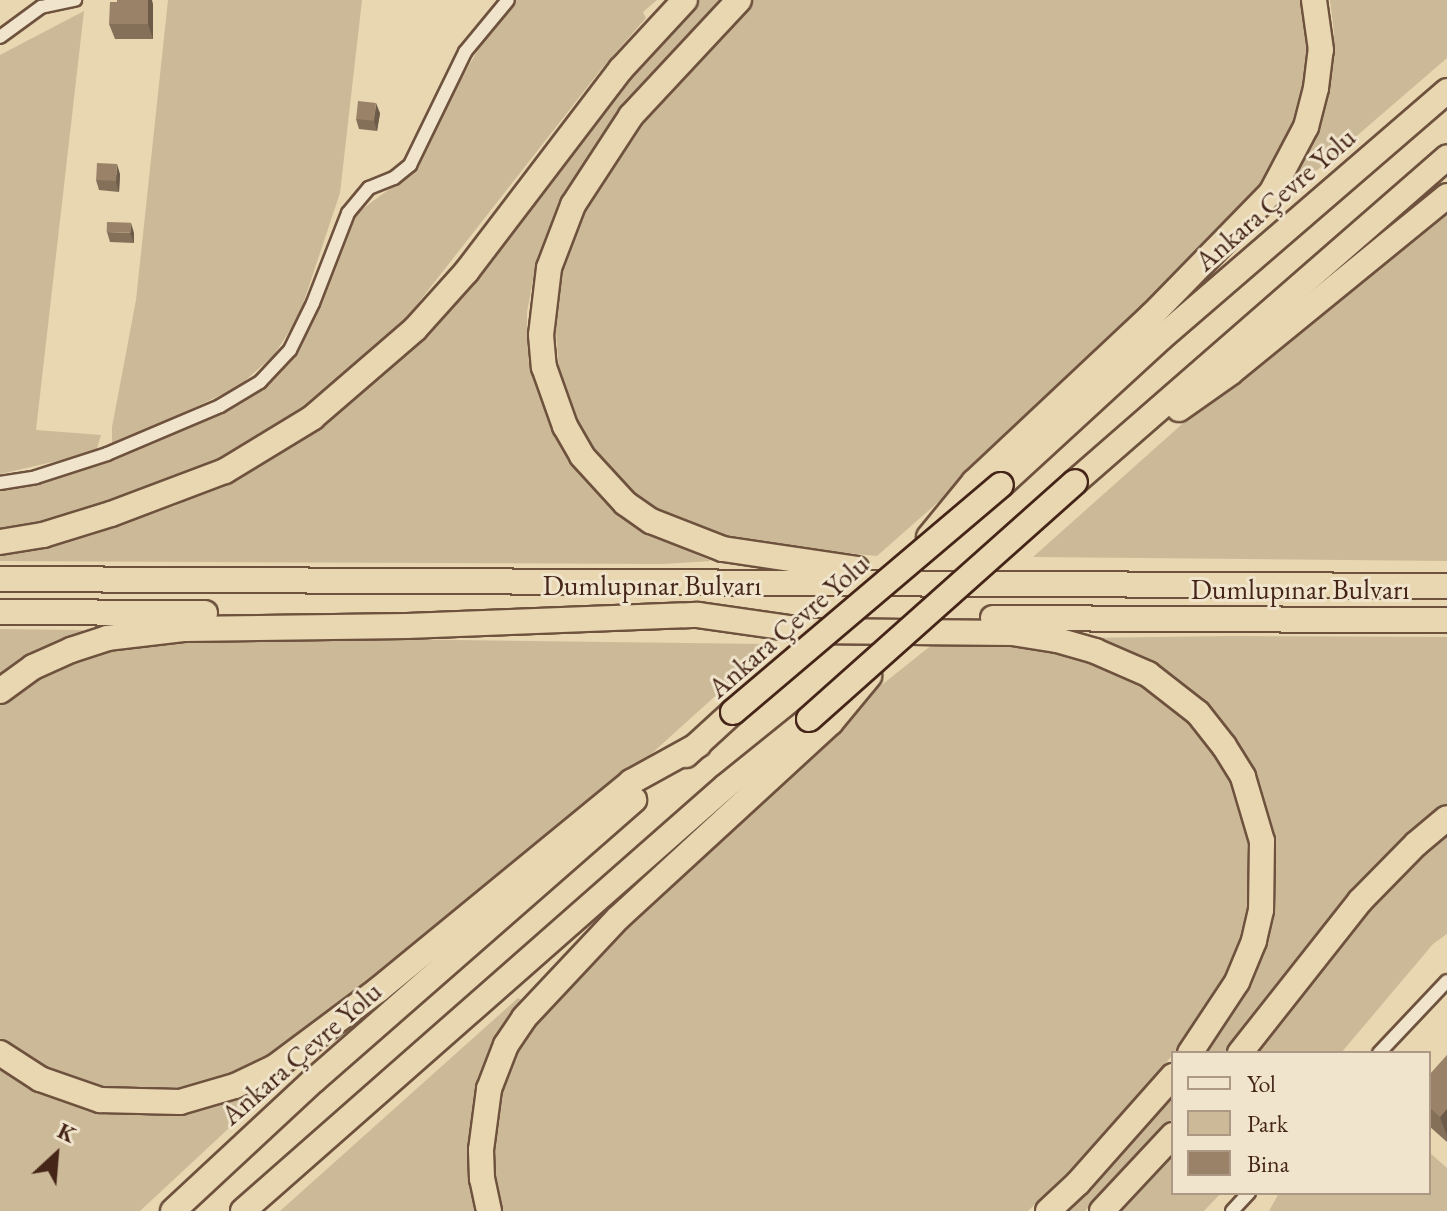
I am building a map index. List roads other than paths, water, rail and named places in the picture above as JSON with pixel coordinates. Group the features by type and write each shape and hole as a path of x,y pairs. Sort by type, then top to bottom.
{"highway":[{"path":"0,542 43,535 111,514 225,471 312,418 376,367 456,282 621,69 685,0"},
{"path":"739,0 681,58 600,160 573,205 549,268 541,335 544,367 565,426 582,456 604,483 651,521 684,537 723,549 840,569 1025,572 1304,586 1447,578"},
{"path":"913,556 974,482 1152,315 1271,193 1306,127 1316,88 1321,50 1314,0"},
{"name":"Ankara Çevre Yolu","path":"173,1211 313,1081 913,556 1001,485 1150,348 1447,91"},
{"path":"489,1211 482,1179 481,1150 489,1089 506,1045 524,1018 618,918 898,640 1447,157"},
{"path":"1075,482 1230,373 1447,196"},
{"name":"Dumlupınar Bulvarı","path":"0,579 1447,586"},
{"name":"Dumlupınar Bulvarı","path":"0,612 1447,620"},
{"path":"0,691 33,667 71,650 107,638 145,632 698,615 811,631 1012,633 1057,640 1127,663 1173,691 1198,713 1243,777 1262,841 1264,877 1261,910 1246,962 1212,1024 1192,1051"},
{"path":"243,1211 726,786 820,720"},
{"path":"0,1053 40,1079 100,1100 180,1102 235,1086 275,1067 378,990 631,782 698,745"},
{"path":"1242,1051 1360,901 1416,844 1447,818"},
{"path":"1048,1211 1088,1173 1171,1078"},
{"path":"1102,1211 1171,1137"}],"street":[{"path":"0,37 41,7 75,0"},
{"path":"0,483 36,477 107,454 220,406 260,382 290,350 313,303 348,213 369,188 394,178 410,165 465,52 508,0"},
{"path":"1381,1051 1447,981"},
{"path":"1232,1211 1247,1195"}]}
